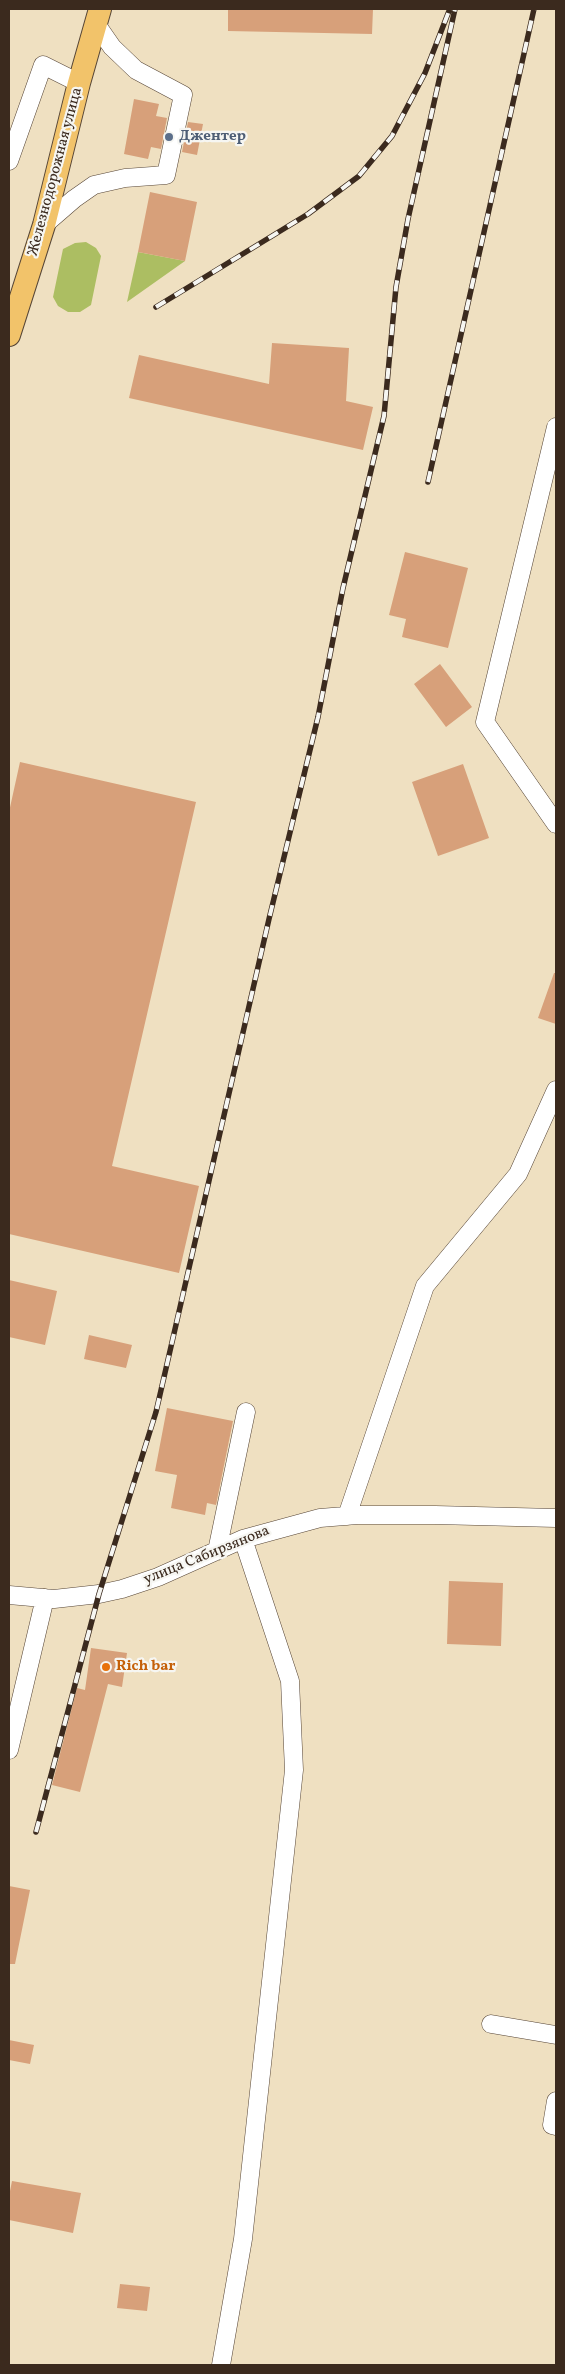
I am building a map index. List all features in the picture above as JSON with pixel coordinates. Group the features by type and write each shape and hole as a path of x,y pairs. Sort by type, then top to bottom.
{"main road":[{"name":"Железнодорожная улица","path":"9,335 44,225 79,83 98,17"}],"street":[{"path":"44,225 74,199 94,185 125,178 166,175 183,95 136,70 112,47 98,17"},
{"path":"9,161 43,65 79,83"},
{"path":"556,427 485,722 556,824"},
{"path":"347,1516 425,1286 518,1174 556,1090"},
{"path":"217,1551 246,1412"},
{"name":"улица Сабирзянова","path":"9,1595 45,1598 99,1594 122,1589 158,1577 243,1539 320,1518 435,1515 556,1518"},
{"path":"222,2365 243,2239 294,1770 290,1680 243,1539"},
{"path":"9,1750 45,1598"},
{"path":"491,2024 556,2036"},
{"path":"556,2101 552,2125 556,2126"}],"green space":[{"path":"86,242 96,248 101,256 91,305 80,312 68,312 58,306 53,297 63,249 75,243"},
{"path":"138,252 185,261 127,302"}],"building":[{"path":"228,9 373,9 372,34 228,31"},
{"path":"134,99 159,104 156,116 167,118 161,149 151,147 148,159 124,154"},
{"path":"188,122 203,124 197,155 182,152"},
{"path":"150,192 197,202 185,261 138,252"},
{"path":"272,343 349,348 346,401 373,407 363,450 129,398 139,355 269,384"},
{"path":"405,552 468,568 448,648 402,637 406,619 389,615"},
{"path":"440,664 472,707 446,727 414,684"},
{"path":"20,762 196,802 112,1166 199,1186 179,1273 9,1234 9,812"},
{"path":"463,764 489,838 438,856 412,782"},
{"path":"554,973 556,973 556,1024 538,1018"},
{"path":"9,1280 57,1291 45,1345 9,1337"},
{"path":"89,1335 132,1345 126,1368 84,1359"},
{"path":"167,1408 233,1421 216,1505 207,1503 205,1515 171,1508 177,1475 155,1471"},
{"path":"449,1581 503,1583 501,1646 447,1644"},
{"path":"91,1648 127,1653 122,1687 108,1684 80,1792 52,1785 77,1688 85,1690"},
{"path":"9,1886 30,1890 15,1964 9,1964"},
{"path":"9,2040 34,2045 30,2064 9,2060"},
{"path":"12,2181 81,2193 73,2233 9,2220 9,2196"},
{"path":"120,2284 150,2287 147,2311 117,2308"}],"railway":[{"path":"36,1832 99,1594 156,1412 269,919 318,717 343,588 384,416 396,287 408,219 455,9"},
{"path":"428,482 534,9"},
{"path":"156,307 308,214 359,176 392,136 425,73 449,11"}],"place":[{"name":"Джентер","path":"169,137"},
{"name":"Rich bar","path":"106,1667"}]}
